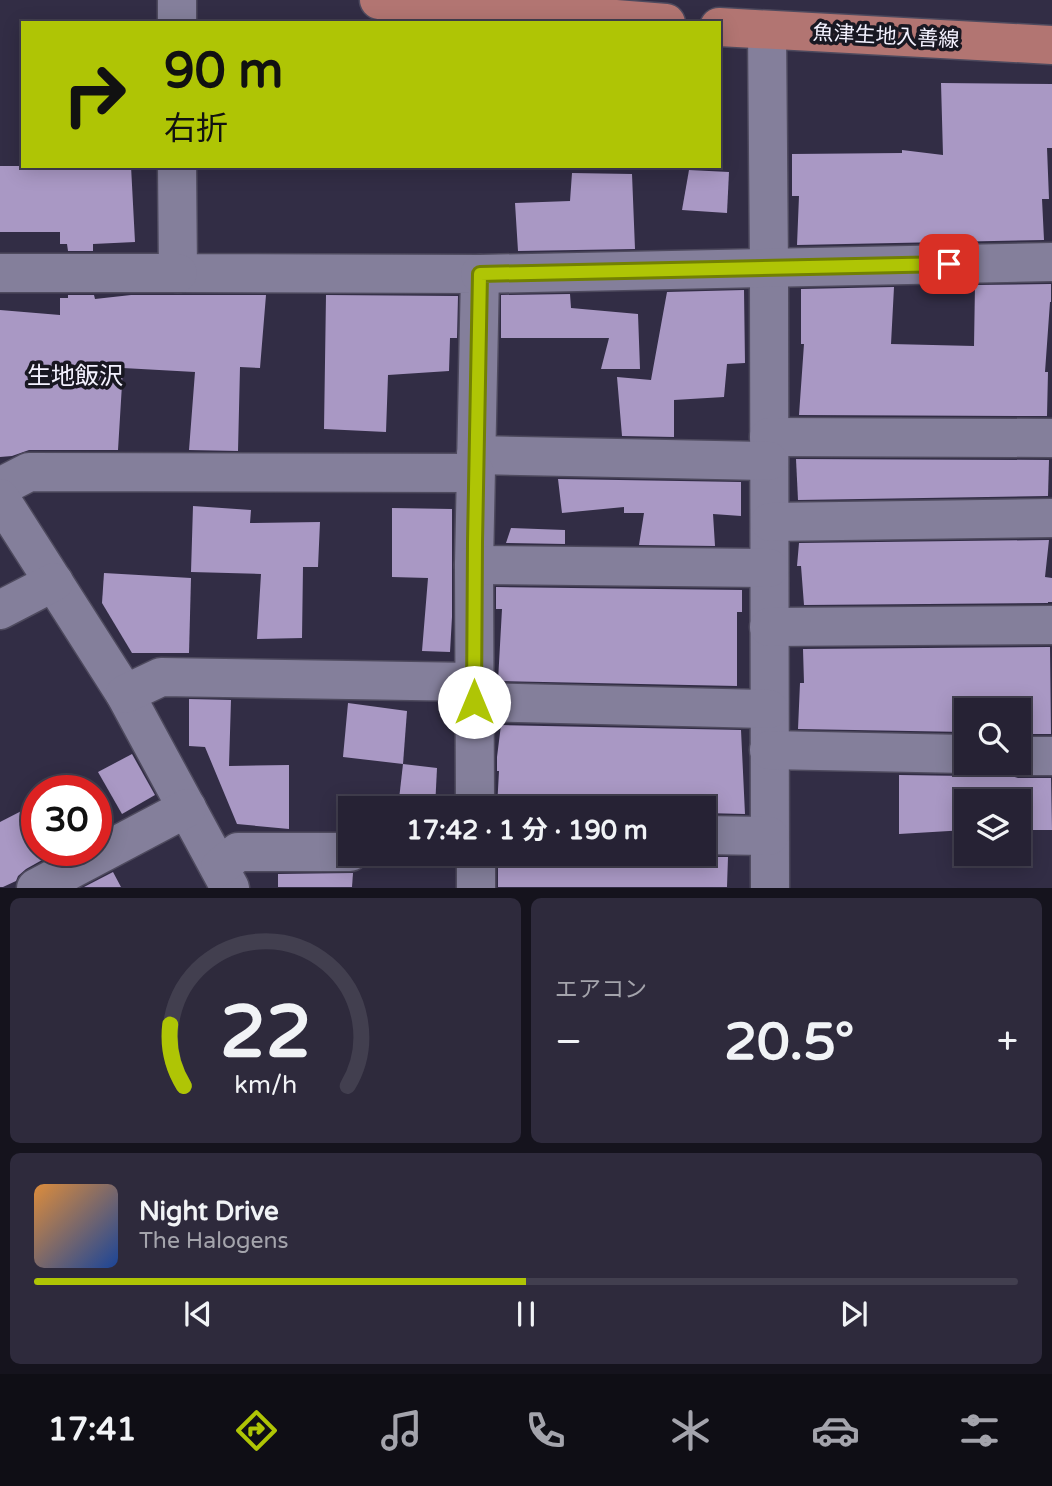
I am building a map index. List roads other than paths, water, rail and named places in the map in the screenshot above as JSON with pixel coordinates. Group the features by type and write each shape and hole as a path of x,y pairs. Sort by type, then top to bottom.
{"main road":[{"path":"379,0 641,21"},
{"name":"魚津生地入善線","path":"721,26 766,15 1052,45"}],"street":[{"path":"177,0 177,21"},
{"path":"766,15 769,268 769,887"},
{"path":"177,168 178,273"},
{"path":"0,273 480,274 1052,262"},
{"path":"475,796 474,565 480,274"},
{"path":"0,487 29,472 476,464 1052,438"},
{"path":"0,498 125,694 225,877"},
{"path":"769,522 1052,518"},
{"path":"474,565 769,568"},
{"path":"0,610 54,582"},
{"path":"769,627 1052,625"},
{"path":"125,694 162,677 769,709"},
{"path":"769,750 954,754"},
{"path":"1031,755 1052,756"},
{"path":"36,887 187,808"},
{"path":"716,835 769,836"},
{"path":"225,877 239,852 338,852"},
{"path":"475,866 476,887"}],"district":[{"name":"生地飯沢","path":"75,376"}]}
